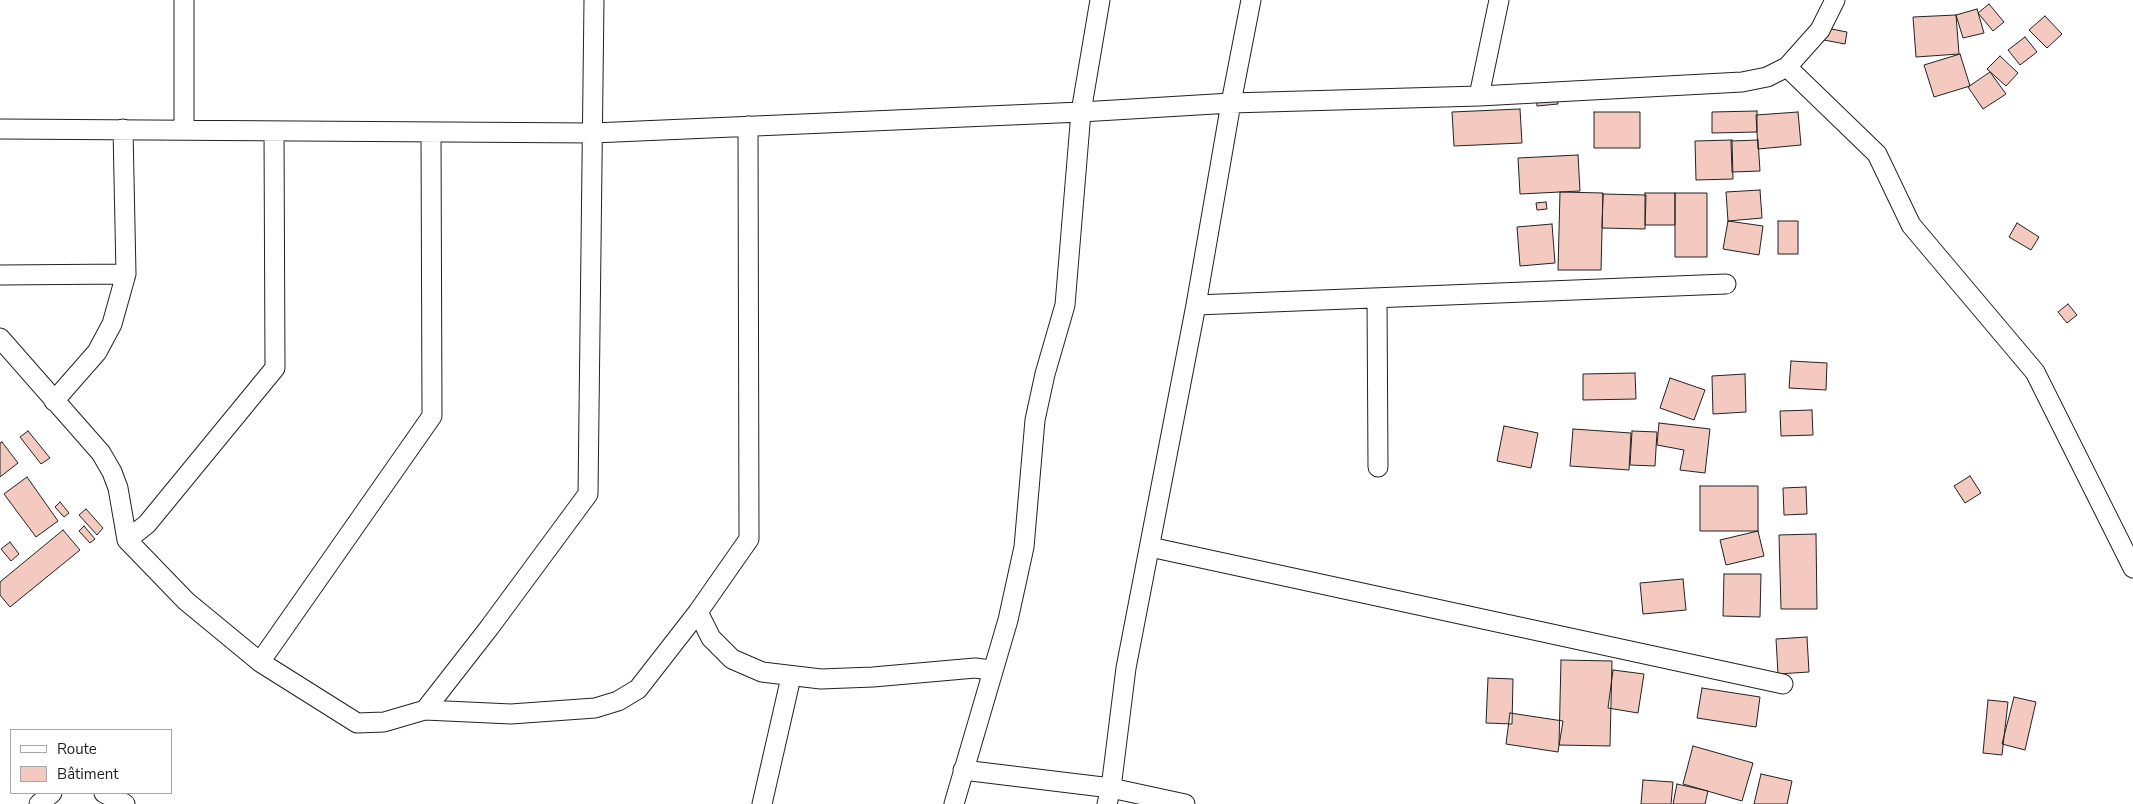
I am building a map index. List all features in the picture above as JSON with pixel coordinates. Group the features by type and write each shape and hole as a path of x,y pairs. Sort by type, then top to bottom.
{"street":[{"path":"184,0 184,130"},
{"path":"425,710 489,628 588,494 594,0"},
{"path":"954,804 991,670 1008,620 1024,547 1035,420 1045,374 1065,305 1081,112 1100,0"},
{"path":"1109,796 1126,668 1196,305 1231,103 1252,0"},
{"path":"1479,96 1499,0"},
{"path":"0,129 593,133 1081,112 1231,103 1479,96 1742,82 1768,77 1788,67 1820,30 1835,0"},
{"path":"1788,67 1876,154 1911,225 2035,372 2133,568"},
{"path":"0,338 101,453 112,472 118,488 127,540 186,601 260,662 357,723 384,722 425,710 511,714 595,708 618,701 638,689 698,612 749,539 748,126"},
{"path":"54,401 96,352 112,324 126,274 123,129"},
{"path":"127,540 147,524 275,368 274,130"},
{"path":"260,662 432,416 431,132"},
{"path":"0,276 126,274"},
{"path":"1196,305 1726,284"},
{"path":"1377,298 1378,467"},
{"path":"1150,547 1783,684"},
{"path":"698,612 711,638 732,660 762,672 821,679 975,668 991,670"},
{"path":"762,804 791,676"},
{"path":"963,770 1109,796 1185,804"},
{"path":"39,804 51,794"},
{"path":"106,794 125,804"}],"building":[{"path":"1989,4 2004,22 1993,31 1978,13"},
{"path":"1977,9 1984,33 1963,38 1956,15"},
{"path":"1956,15 1959,54 1916,57 1913,17"},
{"path":"2045,16 2062,34 2047,48 2029,30"},
{"path":"1826,28 1847,32 1845,44 1824,40"},
{"path":"2025,37 2037,52 2020,65 2008,50"},
{"path":"1960,54 1970,86 1934,97 1924,65"},
{"path":"2000,56 2018,73 2006,86 1987,69"},
{"path":"1990,72 2006,94 1983,109 1968,87"},
{"path":"1556,94 1558,104 1537,106 1536,96"},
{"path":"1520,109 1522,143 1454,146 1452,112"},
{"path":"1757,111 1757,132 1712,133 1712,112"},
{"path":"1594,112 1640,112 1640,148 1594,148"},
{"path":"1798,112 1801,145 1758,149 1756,115"},
{"path":"1732,140 1733,179 1696,180 1695,141"},
{"path":"1758,140 1760,171 1732,172 1731,141"},
{"path":"1578,155 1580,191 1520,194 1518,158"},
{"path":"1760,190 1762,218 1728,221 1726,192"},
{"path":"1560,192 1603,193 1601,270 1558,270"},
{"path":"1645,193 1675,193 1675,225 1645,225"},
{"path":"1675,193 1707,193 1707,257 1675,257"},
{"path":"1603,194 1646,195 1645,229 1602,228"},
{"path":"1546,202 1547,209 1537,210 1536,203"},
{"path":"1728,221 1763,226 1759,255 1723,249"},
{"path":"1778,221 1798,221 1798,254 1778,254"},
{"path":"2017,223 2039,237 2031,250 2009,237"},
{"path":"1552,224 1555,263 1520,266 1517,227"},
{"path":"2068,304 2077,315 2067,323 2058,312"},
{"path":"1791,361 1827,363 1826,390 1789,388"},
{"path":"1635,373 1636,399 1583,400 1583,374"},
{"path":"1745,374 1746,412 1713,414 1712,376"},
{"path":"1670,378 1705,390 1694,420 1660,408"},
{"path":"1812,410 1813,435 1781,436 1780,411"},
{"path":"1659,423 1710,429 1705,473 1680,470 1684,450 1657,445"},
{"path":"1504,426 1538,433 1531,468 1497,461"},
{"path":"1573,429 1631,433 1629,470 1570,466"},
{"path":"28,431 50,458 41,464 20,437"},
{"path":"1632,431 1657,432 1655,466 1630,465"},
{"path":"2,442 18,463 0,477 0,443"},
{"path":"1970,476 1981,493 1965,503 1954,486"},
{"path":"27,477 58,521 36,537 4,494"},
{"path":"1700,486 1758,486 1758,531 1700,531"},
{"path":"1806,487 1807,514 1784,515 1783,488"},
{"path":"60,502 69,513 64,517 55,507"},
{"path":"86,509 103,528 97,535 79,515"},
{"path":"84,526 95,539 90,543 79,531"},
{"path":"63,530 80,550 10,607 0,595 0,582"},
{"path":"1758,531 1764,556 1726,565 1720,540"},
{"path":"1816,534 1817,609 1781,609 1779,535"},
{"path":"10,542 19,554 11,561 1,549"},
{"path":"1724,574 1761,574 1760,617 1723,616"},
{"path":"1683,579 1686,610 1643,614 1640,583"},
{"path":"1807,637 1809,672 1778,674 1776,639"},
{"path":"1561,660 1612,661 1610,746 1559,745"},
{"path":"1613,670 1644,674 1638,713 1608,708"},
{"path":"1488,678 1513,679 1512,724 1486,723"},
{"path":"1702,688 1760,697 1756,727 1697,718"},
{"path":"2014,697 2036,702 2025,750 2002,744"},
{"path":"1988,700 2008,702 2002,755 1983,753"},
{"path":"1510,713 1563,721 1558,752 1506,744"},
{"path":"1693,746 1753,763 1742,801 1683,784"},
{"path":"1761,774 1792,781 1787,804 1754,804"},
{"path":"1643,780 1673,782 1671,804 1641,804"},
{"path":"1677,784 1708,791 1705,804 1673,804"}]}
